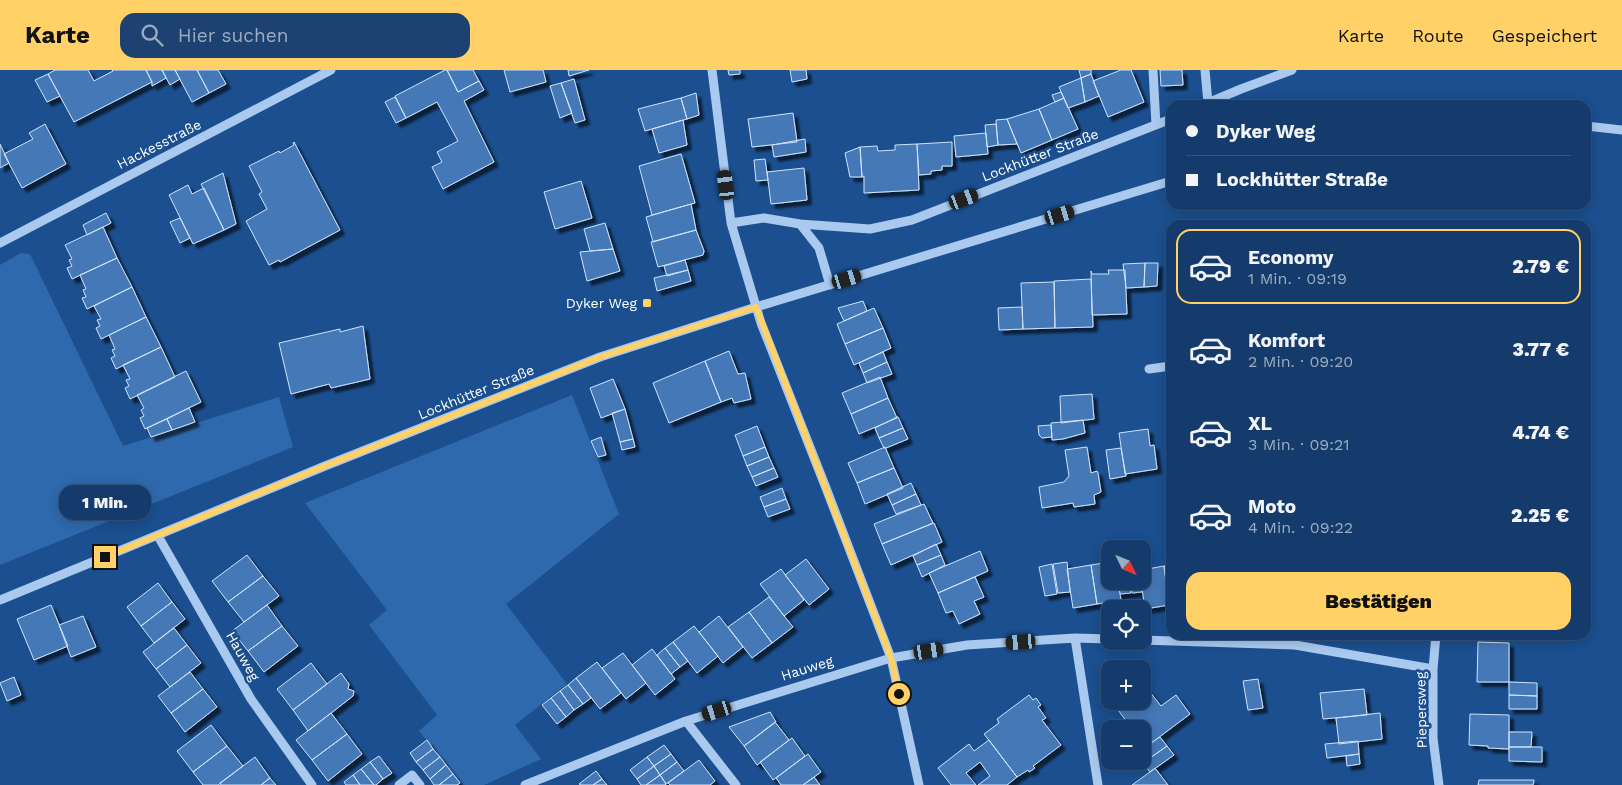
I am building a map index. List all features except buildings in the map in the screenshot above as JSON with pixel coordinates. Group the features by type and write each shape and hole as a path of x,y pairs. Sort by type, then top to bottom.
{"street":[{"name":"Hackesstraße","path":"0,243 331,70"},
{"path":"712,70 731,223 756,307 891,658 919,785"},
{"path":"1153,70 1156,125"},
{"path":"1205,70 1206,100"},
{"path":"1215,100 1292,70"},
{"name":"Lockhütter Straße","path":"731,223 764,218 800,224 870,229 912,220 1166,121"},
{"path":"1591,127 1622,130"},
{"name":"Lockhütter Straße","path":"0,600 325,466 600,357 830,284 1166,183"},
{"path":"800,224 820,248 830,284"},
{"path":"1149,369 1166,367"},
{"name":"Hauweg","path":"158,536 251,699 312,785"},
{"path":"1075,638 1098,785"},
{"name":"Hauweg","path":"526,785 686,721 891,658 967,645 1075,638 1101,639"},
{"path":"1151,640 1295,645 1433,669"},
{"name":"Piepersweg","path":"1436,640 1433,669 1434,738 1439,785"},
{"path":"686,721 736,785"},
{"path":"399,785 412,775 420,785"}],"shaded area":[{"path":"21,253 30,254 123,446 279,397 293,447 0,565 0,265"},
{"path":"572,395 619,514 506,604 567,684 515,725 541,759 484,785 462,785 419,731 437,715 369,625 387,610 305,503"}],"place":[{"name":"Dyker Weg","path":"647,303"}],"route":[{"path":"105,557 325,466 600,357 756,307 891,658 899,694"}]}
